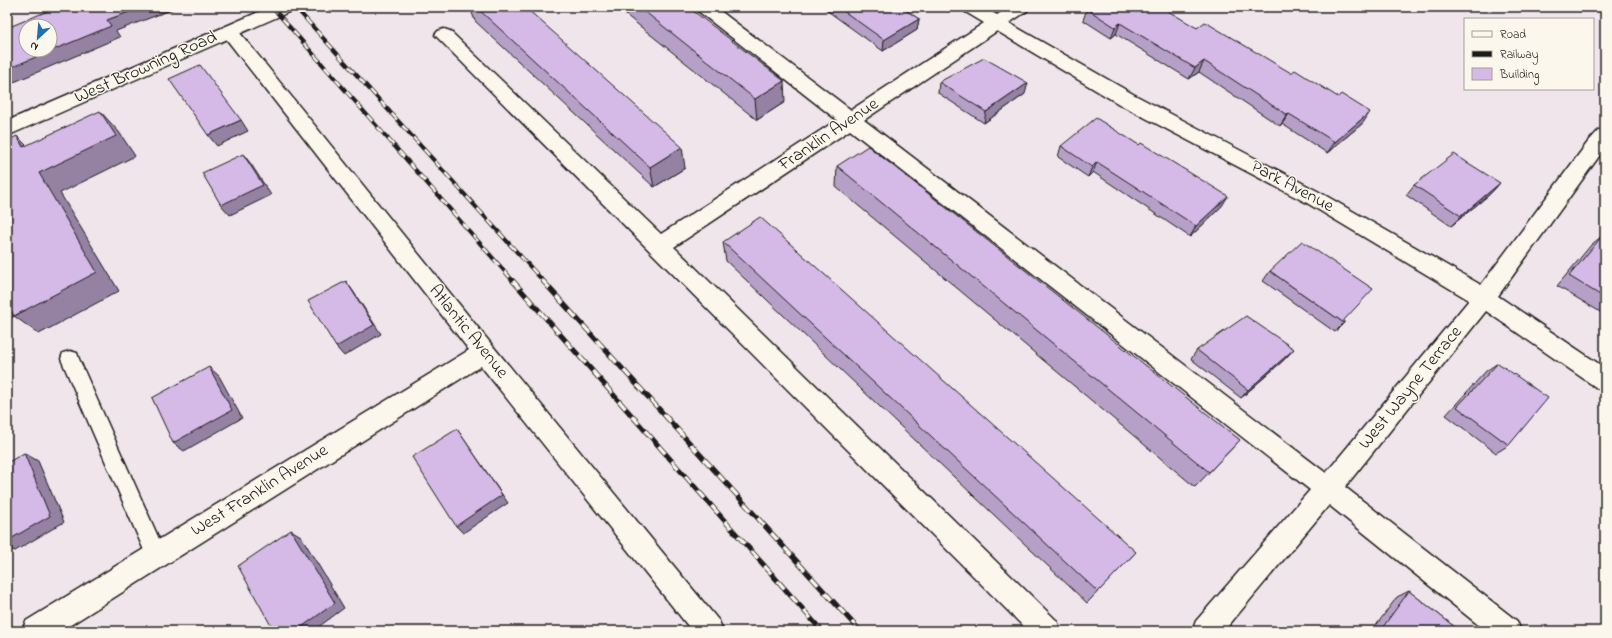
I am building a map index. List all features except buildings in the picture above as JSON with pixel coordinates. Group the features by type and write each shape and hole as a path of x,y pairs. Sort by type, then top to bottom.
{"street":[{"name":"West Browning Road","path":"7,130 285,7"},
{"path":"704,7 1328,489 1507,631"},
{"name":"Park Avenue","path":"970,7 1126,99 1314,198 1484,298 1605,381"},
{"path":"997,23 1021,7"},
{"name":"Franklin Avenue","path":"660,246 997,23"},
{"name":"Atlantic Avenue","path":"230,32 484,352 709,631"},
{"path":"444,35 660,246 1047,631"},
{"name":"West Wayne Terrace","path":"1206,631 1328,489 1484,298 1605,136"},
{"name":"West Franklin Avenue","path":"36,631 484,352"}],"lane":[{"path":"70,359 156,555"}],"railway":[{"path":"272,7 514,282"},
{"path":"295,7 544,282"},
{"path":"513,281 822,631"},
{"path":"543,281 860,631"}]}
